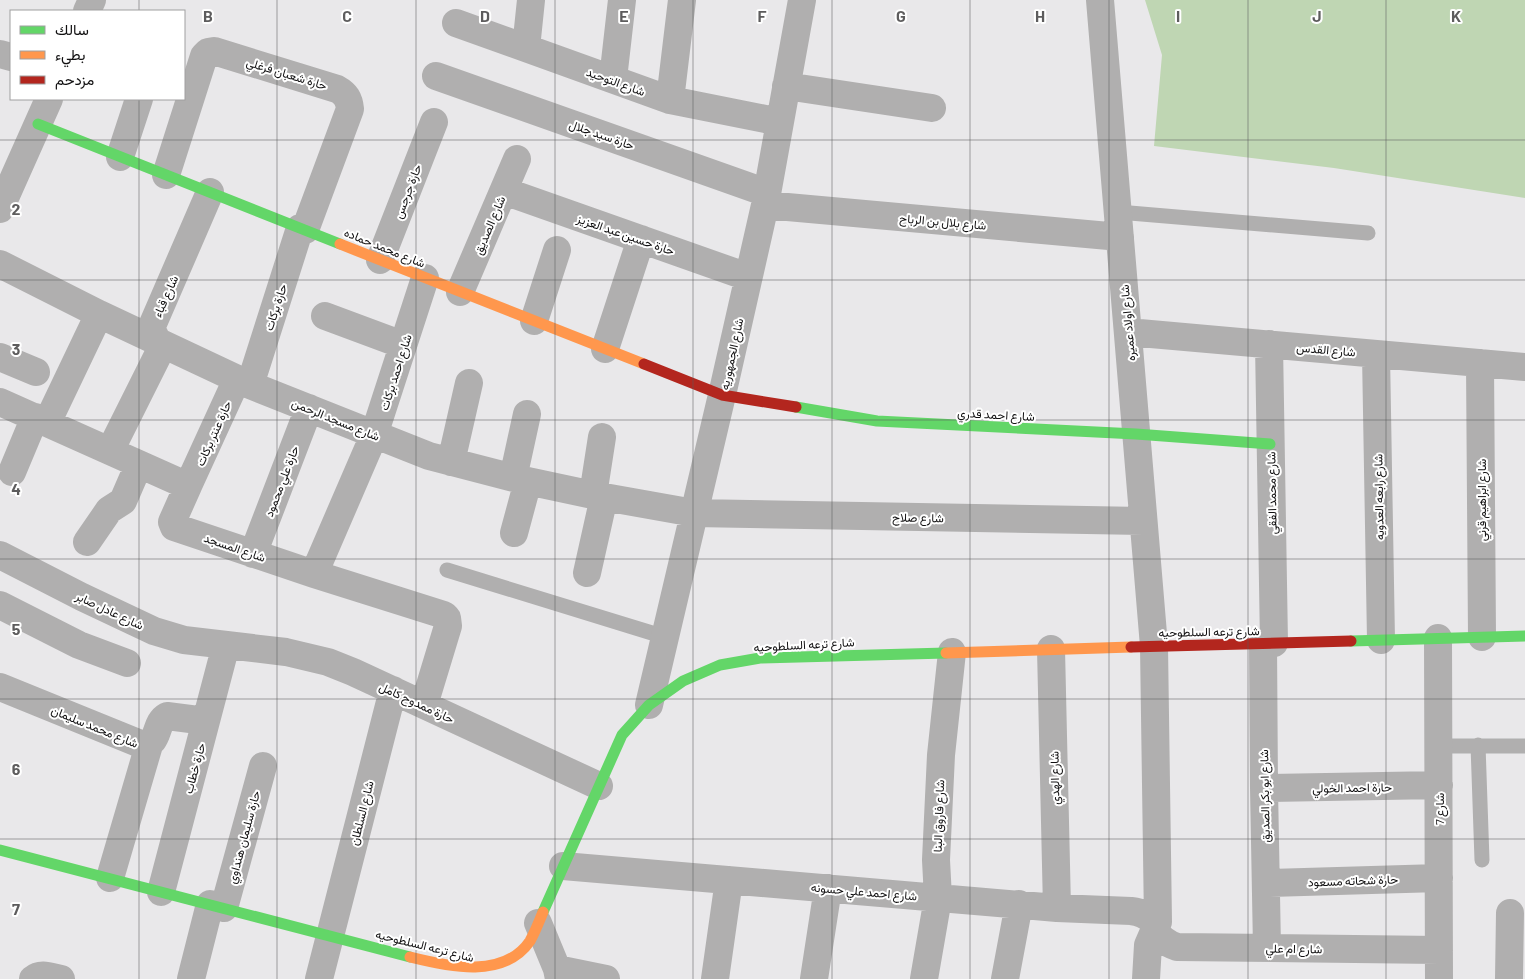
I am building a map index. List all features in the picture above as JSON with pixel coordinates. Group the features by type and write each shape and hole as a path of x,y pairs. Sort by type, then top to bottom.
{"street":[{"path":"526,48 531,0"},
{"path":"612,80 622,0"},
{"path":"670,100 682,0"},
{"name":"شارع الجمهوريه","path":"649,705 766,199 802,0"},
{"name":"شارع اولاد عميره","path":"1100,0 1154,646"},
{"name":"شارع التوحيد","path":"456,24 670,100 780,122"},
{"name":"حارة شعبان فرغلي","path":"166,175 204,56 208,52 214,51 337,89 345,93 349,100 350,109 302,229"},
{"name":"حارة سيد جلال","path":"436,76 766,199"},
{"path":"786,86 932,108"},
{"path":"0,209 9,164 38,124 49,100"},
{"path":"120,157 138,100"},
{"name":"حارة جرجس","path":"380,260 434,122"},
{"name":"شارع محمد حماده","path":"38,124 722,395"},
{"name":"شارع الصديق","path":"460,292 518,159"},
{"name":"حارة حسين عبد العزيز","path":"504,191 748,277"},
{"name":"شارع قباء","path":"110,451 160,352 161,346 153,336 152,326 210,192"},
{"name":"شارع بلال بن الرباح","path":"766,199 1119,225"},
{"name":"حارة بركات","path":"244,382 302,229"},
{"path":"605,349 641,239"},
{"path":"534,321 557,250"},
{"name":"شارع مسجد الرحمن","path":"0,264 99,314 244,382 429,456 523,480 694,513"},
{"name":"شارع احمد بركات","path":"314,574 374,435 425,278"},
{"path":"12,472 99,314"},
{"path":"325,316 403,345"},
{"name":"شارع القدس","path":"1128,332 1525,367"},
{"name":"شارع محمد الفقي","path":"1269,344 1269,643"},
{"name":"شارع رابعه العدويه","path":"1376,354 1381,640"},
{"path":"0,357 36,372"},
{"name":"شارع ابراهيم قرني","path":"1480,363 1482,637"},
{"name":"حارة عنتر بركات","path":"188,486 244,382"},
{"path":"451,462 469,383"},
{"name":"شارع احمد قدري","path":"722,395 876,422 1136,434 1270,444"},
{"path":"0,402 188,486"},
{"name":"حارة علي محمود","path":"253,554 309,408"},
{"path":"514,533 523,480 516,470 527,414"},
{"path":"587,573 598,496 602,437"},
{"path":"87,542 109,510 123,501 139,464"},
{"name":"شارع المسجد","path":"188,486 172,522 174,526 314,574 441,613 447,618 448,626 424,705"},
{"name":"شارع صلاح","path":"694,513 1143,521"},
{"name":"شارع عادل صابر","path":"0,555 75,594 154,631 184,640 226,645"},
{"path":"0,606 79,645 127,663"},
{"name":"شارع ترعه السلطوحيه","path":"0,850 460,970 480,972 500,968 517,957 530,942 622,735 649,705 683,681 720,665 760,658 1525,636"},
{"name":"شارع 7","path":"1438,638 1439,979"},
{"name":"شارع ابو بكر الصديق","path":"1267,948 1264,788 1269,643"},
{"name":"حارة ممدوح كامل","path":"226,645 286,652 328,662 393,690 599,786"},
{"name":"حارة خطاب","path":"161,892 226,645"},
{"path":"1146,979 1148,945 1158,922 1154,646"},
{"name":"شارع الهدي","path":"1051,649 1057,908"},
{"name":"شارع فاروق البنا","path":"924,979 938,898 936,860 941,755 952,652"},
{"name":"شارع محمد سليمان","path":"0,687 137,744 149,745 154,740 162,719 167,716 206,721"},
{"name":"شارع السلطان","path":"319,979 393,690"},
{"path":"110,878 149,745"},
{"name":"حارة سليمان هنداوي","path":"191,979 263,766"},
{"name":"حارة احمد الخولي","path":"1264,788 1439,785"},
{"name":"شارع احمد علي حسونه","path":"564,866 1057,908 1131,911 1139,912 1146,916 1152,922 1155,930"},
{"name":"حارة شحاته مسعود","path":"1266,883 1439,878"},
{"path":"715,979 729,880"},
{"path":"814,979 828,888"},
{"path":"1006,979 1019,904"},
{"path":"1509,979 1510,913"},
{"path":"538,923 558,974 606,979"},
{"name":"شارع ام علي","path":"1155,930 1168,944 1177,947 1439,950"},
{"path":"33,979 42,974 61,979"}],"lane":[{"path":"1119,225 1368,233"},
{"path":"447,570 665,637"},
{"path":"1439,746 1525,746"},
{"path":"1478,746 1482,860"}],"green space":[{"path":"1145,0 1525,0 1525,198 1334,168 1154,146 1162,55"}],"traffic: fast":[{"path":"38,124 340,244"},
{"path":"796,407 877,421 1136,434 1270,444"},
{"path":"1351,641 1525,636"},
{"path":"543,912 622,735 649,705 683,681 720,665 760,658 946,653"},
{"path":"0,850 410,957"}],"traffic: slow":[{"path":"340,244 644,364"},
{"path":"946,653 1131,647"},
{"path":"410,957 442,964 475,967 506,961 519,953 530,941 543,912"}],"traffic: jam":[{"path":"644,364 722,395 796,407"},
{"path":"1131,647 1351,641"}]}
